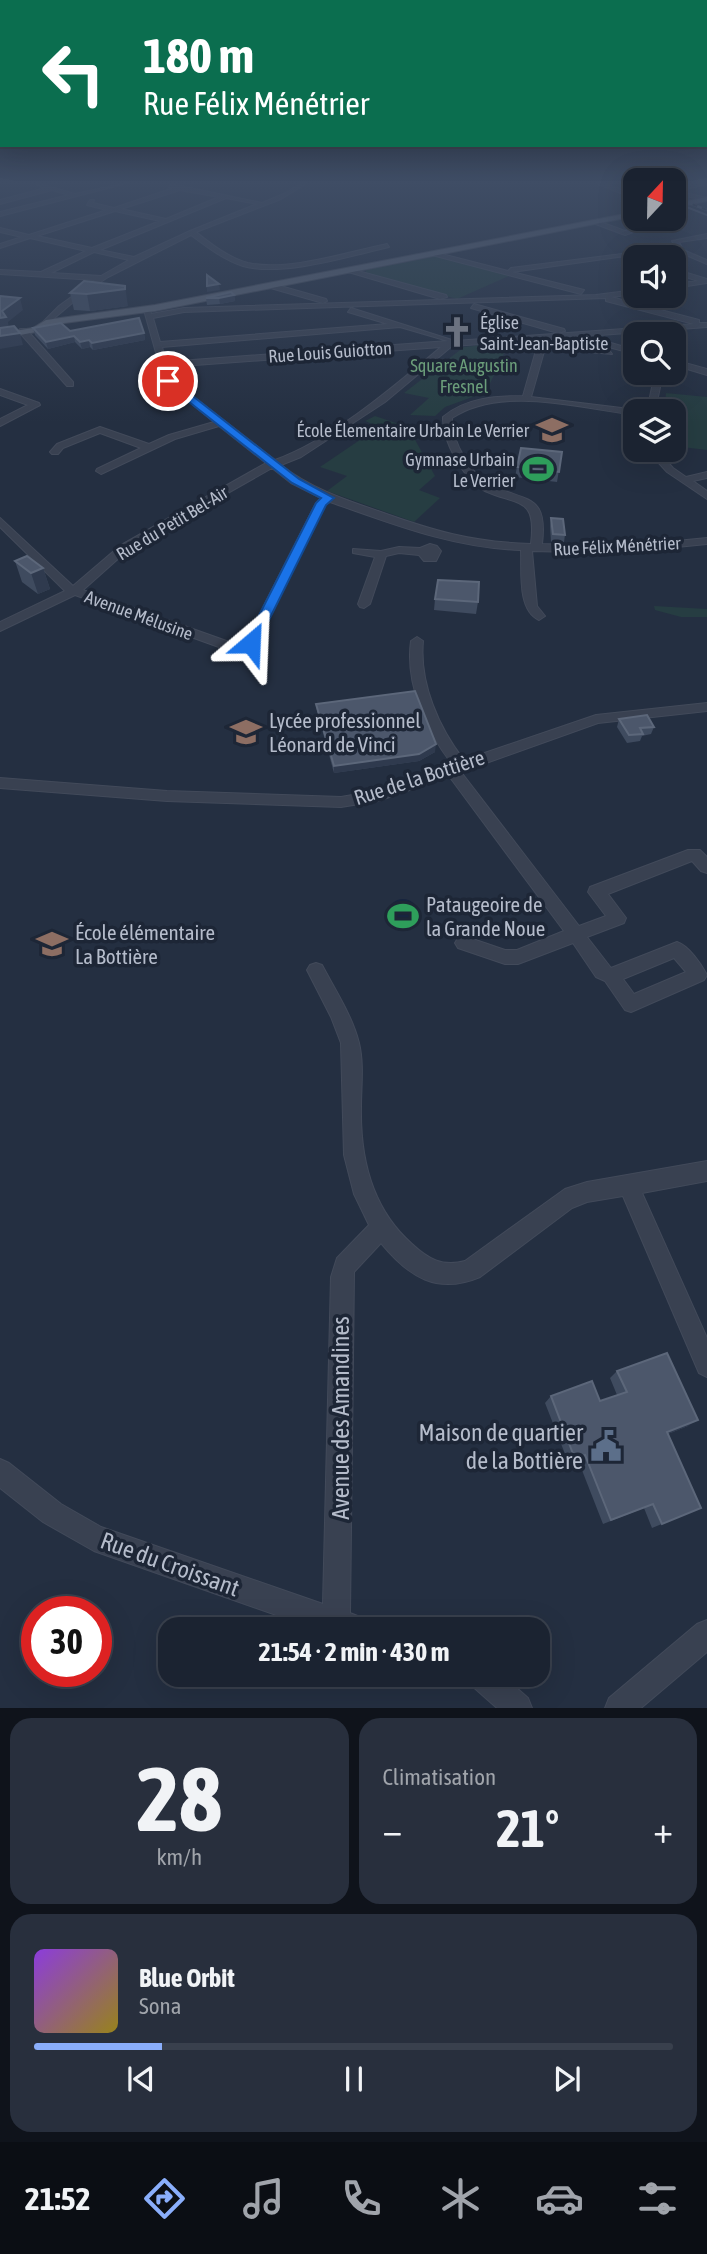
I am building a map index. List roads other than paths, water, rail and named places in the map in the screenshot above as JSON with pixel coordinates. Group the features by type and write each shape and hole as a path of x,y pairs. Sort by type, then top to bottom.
{"main road":[{"path":"0,336 50,325 145,311 387,263"}],"street":[{"path":"43,274 67,263"},
{"path":"50,325 102,278 133,263"},
{"path":"242,263 253,266 291,263"},
{"path":"468,263 706,325"},
{"path":"505,272 573,263"},
{"path":"348,270 623,349"},
{"path":"0,272 102,278"},
{"path":"686,275 707,281"},
{"path":"565,288 579,281"},
{"path":"686,284 707,281"},
{"path":"270,285 452,342"},
{"path":"145,311 338,306 623,293"},
{"path":"169,305 184,310"},
{"name":"Rue Félix Ménétrier","path":"145,311 168,381 295,481 329,498 432,534 476,544 531,549 617,550 707,541"},
{"path":"156,345 400,325"},
{"name":"Rue Louis Guiotton","path":"686,328 706,325"},
{"path":"23,331 69,384"},
{"name":"Rue Louis Guiotton","path":"163,365 452,342 623,333"},
{"name":"Rue du Petit Bel-Air","path":"0,627 74,591 125,547 274,464 298,454 382,400 452,342"},
{"path":"524,344 623,352"},
{"path":"526,400 542,345"},
{"path":"686,366 707,372"},
{"path":"0,392 36,407 0,423"},
{"path":"531,549 540,532 533,510 526,502 481,484 446,427 448,417 467,405 496,399 623,411"},
{"path":"101,471 172,437 220,423"},
{"path":"55,452 96,430 150,448"},
{"path":"663,462 707,496"},
{"path":"685,480 707,475"},
{"name":"Avenue Mélusine","path":"74,591 248,648 321,503 329,498"},
{"path":"0,521 74,591"},
{"path":"357,551 381,554 399,550 426,550 432,534"},
{"name":"Rue Félix Ménétrier","path":"531,549 531,606 539,616"},
{"path":"364,604 381,554"},
{"path":"417,641 413,659 417,674 438,730 456,767 602,972 611,976"},
{"name":"Rue de la Bottière","path":"0,783 167,796 333,802 378,796 456,767 601,723 707,707"},
{"path":"464,943 505,957 518,957 618,918 596,892 694,854 707,867"},
{"path":"316,970 350,1042 354,1160 366,1203 381,1228 417,1264 444,1275 458,1276 472,1269 565,1200 587,1192 707,1171"},
{"path":"628,1184 707,1365"},
{"name":"Avenue des Amandines","path":"346,1617 341,1282 345,1266 381,1228"},
{"name":"Rue du Croissant","path":"0,1472 52,1513 94,1538 320,1617"},
{"path":"619,1708 707,1634"},
{"path":"494,1687 518,1708"}],"water":[{"name":"Pataugeoire de la Grande Noue","path":"403,899 414,904 419,915 414,926 403,931 392,926 387,915 392,904"}],"place":[{"name":"Église Saint-Jean-Baptiste","path":"457,332"},
{"name":"École Élementaire Urbain Le Verrier","path":"552,430"},
{"name":"Gymnase Urbain Le Verrier","path":"538,469"},
{"name":"Lycée professionnel Léonard de Vinci","path":"246,732"},
{"name":"Pataugeoire de la Grande Noue","path":"403,916"},
{"name":"École élémentaire La Bottière","path":"52,944"},
{"name":"Maison de quartier de la Bottière","path":"606,1446"}],"park label":[{"name":"Square Augustin Fresnel","path":"464,375"}]}
